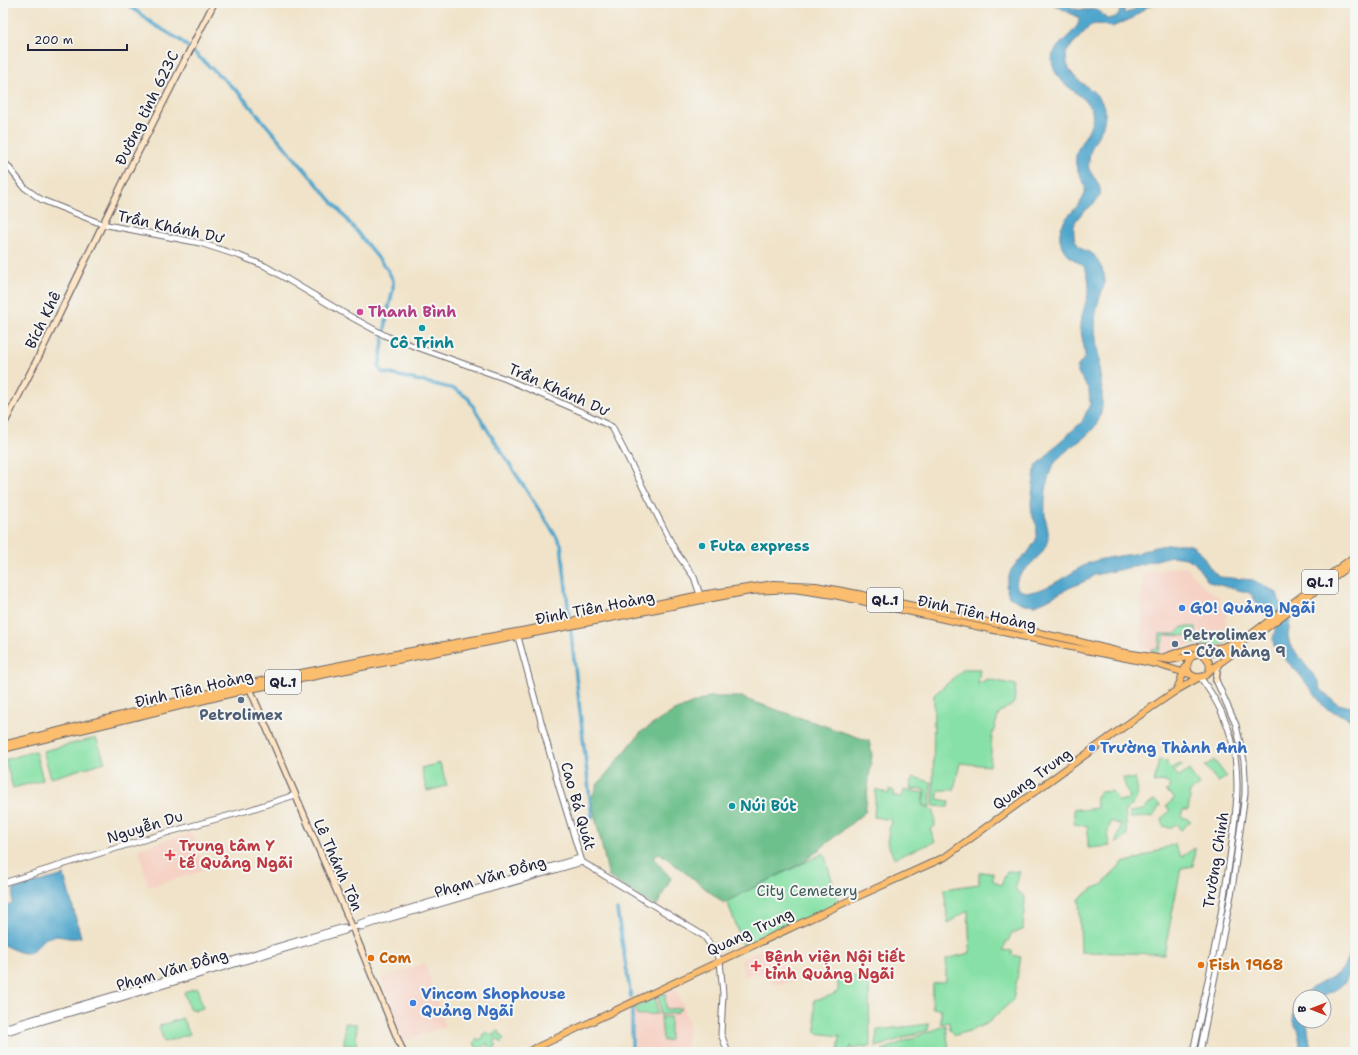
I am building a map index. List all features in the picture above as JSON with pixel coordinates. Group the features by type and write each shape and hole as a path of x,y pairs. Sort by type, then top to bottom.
{"main road":[{"name":"Đường tỉnh 623C","path":"102,224 214,3"},
{"name":"Bích Khê","path":"3,426 102,224"},
{"name":"QL.1","path":"1288,611 1355,556"},
{"name":"QL.1","path":"1192,656 1226,651 1244,642 1250,636 1288,611 1355,561"},
{"name":"Đinh Tiên Hoàng","path":"3,744 248,687 774,584 816,586 1072,640 1120,652 1173,660 1192,656"},
{"name":"Đinh Tiên Hoàng","path":"701,598 774,589 800,590 834,595 1156,664 1192,675"},
{"name":"QL.1","path":"1192,675 1200,677 1204,676 1273,621"},
{"name":"Đinh Tiên Hoàng","path":"407,655 518,637 565,625"},
{"path":"1156,658 1171,656 1194,647 1223,647 1250,636"},
{"path":"1200,654 1209,660 1209,671 1216,680"},
{"path":"1177,690 1183,672 1192,656"},
{"path":"1188,662 1188,669 1192,675"},
{"path":"1216,680 1218,665"},
{"name":"Quang Trung","path":"527,1052 720,960 945,857 1177,690 1200,677"},
{"name":"Đinh Tiên Hoàng","path":"3,749 248,687"},
{"name":"Lê Thánh Tôn","path":"248,687 352,927 403,1052"}],"street":[{"name":"Trần Khánh Dư","path":"3,160 25,188 42,200 102,224 200,243 240,256 265,266 384,335 506,379 584,413 612,427 676,552 694,577 701,598"},
{"name":"Cao Bá Quát","path":"518,637 581,860 704,936 720,960"},
{"name":"Trường Chinh","path":"1193,1052 1227,879 1238,785 1233,743 1214,696 1200,677"},
{"name":"Trường Chinh","path":"1200,1052 1232,890 1245,778 1244,760 1236,725 1216,680"},
{"path":"1224,718 1232,714"},
{"path":"1237,794 1244,794"},
{"name":"Nguyễn Du","path":"3,883 166,833 295,796"},
{"name":"Phạm Văn Đồng","path":"3,1028 33,1021 345,931 360,923 414,909 581,860"},
{"path":"1212,957 1218,958"},
{"path":"720,960 723,994 721,1034 726,1047 726,1052"},
{"name":"Phạm Văn Đồng","path":"3,1033 33,1021"}],"shaded area":[{"name":"GO! Quảng Ngãi","path":"1173,567 1186,567 1204,587 1219,597 1219,602 1226,613 1226,636 1192,637 1192,634 1160,634 1159,648 1151,650 1141,649 1142,575"},
{"name":"Petrolimex - Cửa hàng 9","path":"1165,635 1190,636 1187,646 1172,652 1158,653"},
{"name":"Trung tâm Y tế Quảng Ngãi","path":"193,832 201,861 203,861 203,871 148,887 139,849"},
{"name":"Bệnh viện Nội tiết tỉnh Quảng Ngãi","path":"767,947 771,967 783,965 784,971 791,970 792,975 782,976 783,979 791,978 792,982 772,985 770,972 744,976 741,960"},
{"name":"Vincom Shophouse Quảng Ngãi","path":"425,963 445,1027 403,1041 381,979"},
{"path":"675,988 685,1010 689,1024 685,1052 635,1052 633,1008"}],"green space":[{"path":"1182,627 1196,627 1196,637 1226,636 1226,642 1214,646 1205,645 1188,643 1189,636 1165,635 1159,651 1157,652 1151,650 1159,648 1160,634 1175,634"},
{"path":"964,669 980,669 978,684 987,679 1016,685 1014,703 999,713 992,736 990,766 960,763 954,790 939,790 937,799 949,801 948,807 933,806 934,695"},
{"path":"709,697 743,697 745,699 869,741 872,755 865,812 804,862 724,903 660,853 653,858 671,878 656,907 609,877 591,799 598,784 641,732 674,711"},
{"path":"96,738 105,762 51,778 43,751"},
{"path":"35,751 43,780 13,788 5,760"},
{"path":"1159,760 1167,761 1167,764 1171,768 1181,764 1183,766 1173,770 1179,777 1189,770 1199,785 1189,793 1190,799 1188,810 1183,810 1181,816 1191,821 1181,830 1176,824 1170,828 1163,826 1161,819 1169,812 1169,809 1166,806 1175,798 1165,791 1170,789 1170,784 1162,781 1154,782"},
{"path":"1214,760 1227,777 1218,782 1205,766"},
{"path":"440,763 447,786 427,791 421,768"},
{"path":"913,777 931,782 930,807 923,804 925,790 910,789"},
{"path":"1123,778 1135,779 1137,789 1137,797 1135,801 1125,811 1127,836 1117,843 1121,825 1111,821 1107,835 1110,846 1088,848 1088,826 1074,824 1074,808 1082,810 1097,808 1096,796 1101,792 1112,791 1118,801 1129,799"},
{"path":"876,789 889,794 889,789 894,791 894,796 902,797 904,790 924,793 922,805 934,811 935,826 930,829 935,842 894,858 887,842 891,820 874,817"},
{"path":"1154,800 1160,805 1153,817 1130,818 1130,812 1143,810"},
{"path":"1174,844 1181,857 1195,848 1193,866 1181,868 1164,954 1081,952 1079,899 1094,888 1103,884 1122,863 1138,859"},
{"name":"City Cemetery","path":"824,853 839,904 744,947 727,901"},
{"path":"1007,871 1020,872 1015,889 1025,897 1023,930 1011,934 1008,942 1006,941 1003,950 1012,951 1012,955 1021,957 1013,1000 989,1022 973,1030 955,1035 950,1030 949,1022 941,1024 941,1009 932,1008 933,984 946,981 946,959 970,953 968,910 948,923 944,889 979,884 979,873 993,872 993,881 1001,885"},
{"path":"867,976 869,981 870,1046 852,1049 851,1046 849,1052 838,1052 840,1036 816,1033 814,1000 829,996 838,991 838,980 844,980 846,977"},
{"path":"197,988 203,1008 196,1010 189,1008 184,992"},
{"path":"665,993 666,1009 681,1008 677,1013 660,1015 659,996"},
{"path":"656,998 657,1014 637,1015 636,1009 633,1008"},
{"path":"661,1017 670,1017 670,1040 663,1041"},
{"path":"182,1018 190,1034 164,1042 159,1026"},
{"path":"345,1023 357,1024 356,1046 344,1045"},
{"path":"929,1024 928,1030 876,1047 877,1030"},
{"path":"946,1025 949,1052 883,1052 882,1050"},
{"path":"498,1030 504,1040 501,1043 498,1039 494,1041 497,1046 494,1047 495,1050 489,1049 487,1043 486,1045 477,1049 474,1043 477,1038 479,1040 484,1037 482,1035 487,1032 492,1034 494,1037 496,1036 494,1032"}],"water":[{"path":"1051,3 1064,3 1075,9 1082,10 1097,9 1107,19 1114,18 1118,15 1120,10 1119,3 1130,3 1124,10 1124,14 1133,10 1141,3 1157,3 1145,8 1133,18 1112,27 1097,24 1091,25 1066,53 1067,64 1072,73 1098,97 1103,105 1105,115 1102,127 1090,154 1089,164 1089,169 1100,189 1099,197 1077,218 1074,227 1074,236 1078,245 1082,249 1093,254 1101,267 1105,278 1097,306 1095,323 1102,390 1102,407 1098,422 1093,429 1065,452 1053,466 1046,490 1045,516 1048,532 1047,543 1040,554 1018,578 1017,588 1026,592 1035,591 1054,584 1089,563 1111,557 1135,554 1151,548 1166,545 1184,544 1193,546 1200,552 1212,570 1220,577 1253,580 1277,593 1281,605 1290,620 1288,636 1290,645 1318,681 1321,689 1330,698 1338,704 1355,708 1355,724 1346,717 1325,708 1300,675 1278,652 1274,646 1273,639 1276,626 1271,613 1265,615 1250,593 1212,583 1207,580 1194,562 1186,558 1171,556 1094,575 1090,579 1035,605 1024,604 1009,597 1006,586 1011,570 1018,561 1027,554 1036,540 1037,526 1032,515 1031,503 1037,465 1056,445 1082,422 1090,404 1089,390 1077,371 1078,366 1085,357 1081,324 1089,289 1088,277 1084,267 1070,257 1065,251 1061,244 1060,233 1064,222 1084,196 1085,188 1077,169 1076,156 1077,150 1089,129 1093,117 1089,105 1084,99 1064,83 1058,76 1054,69 1052,60 1056,48 1076,28 1079,18"},
{"path":"64,875 81,937 72,938 54,936 46,938 29,953 22,953 3,945 3,908 12,903 14,889"},
{"path":"1355,940 1355,965 1345,982 1332,991 1332,989 1311,989 1341,971 1347,961"},
{"path":"1297,1029 1308,1029 1310,1052 1299,1052 1299,1037"}],"waterway":[{"path":"126,3 153,24 180,40 238,92 341,212 387,269 393,280 393,290 388,310 379,367 382,372 455,389 468,398 561,544 592,817"},
{"path":"617,910 631,997"},
{"path":"632,1008 632,1052"}],"place":[{"name":"Thanh Bình","path":"360,312"},
{"name":"Cô Trinh","path":"422,328"},
{"name":"Futa express","path":"702,546"},
{"name":"GO! Quảng Ngãi","path":"1182,608"},
{"name":"Petrolimex - Cửa hàng 9","path":"1175,644"},
{"name":"Petrolimex","path":"241,700"},
{"name":"Trường Thành Anh","path":"1092,748"},
{"name":"Núi Bút","path":"732,806"},
{"name":"Trung tâm Y tế Quảng Ngãi","path":"170,855"},
{"name":"Com","path":"371,958"},
{"name":"Fish 1968","path":"1201,965"},
{"name":"Bệnh viện Nội tiết tỉnh Quảng Ngãi","path":"756,966"},
{"name":"Vincom Shophouse Quảng Ngãi","path":"413,1003"}]}
